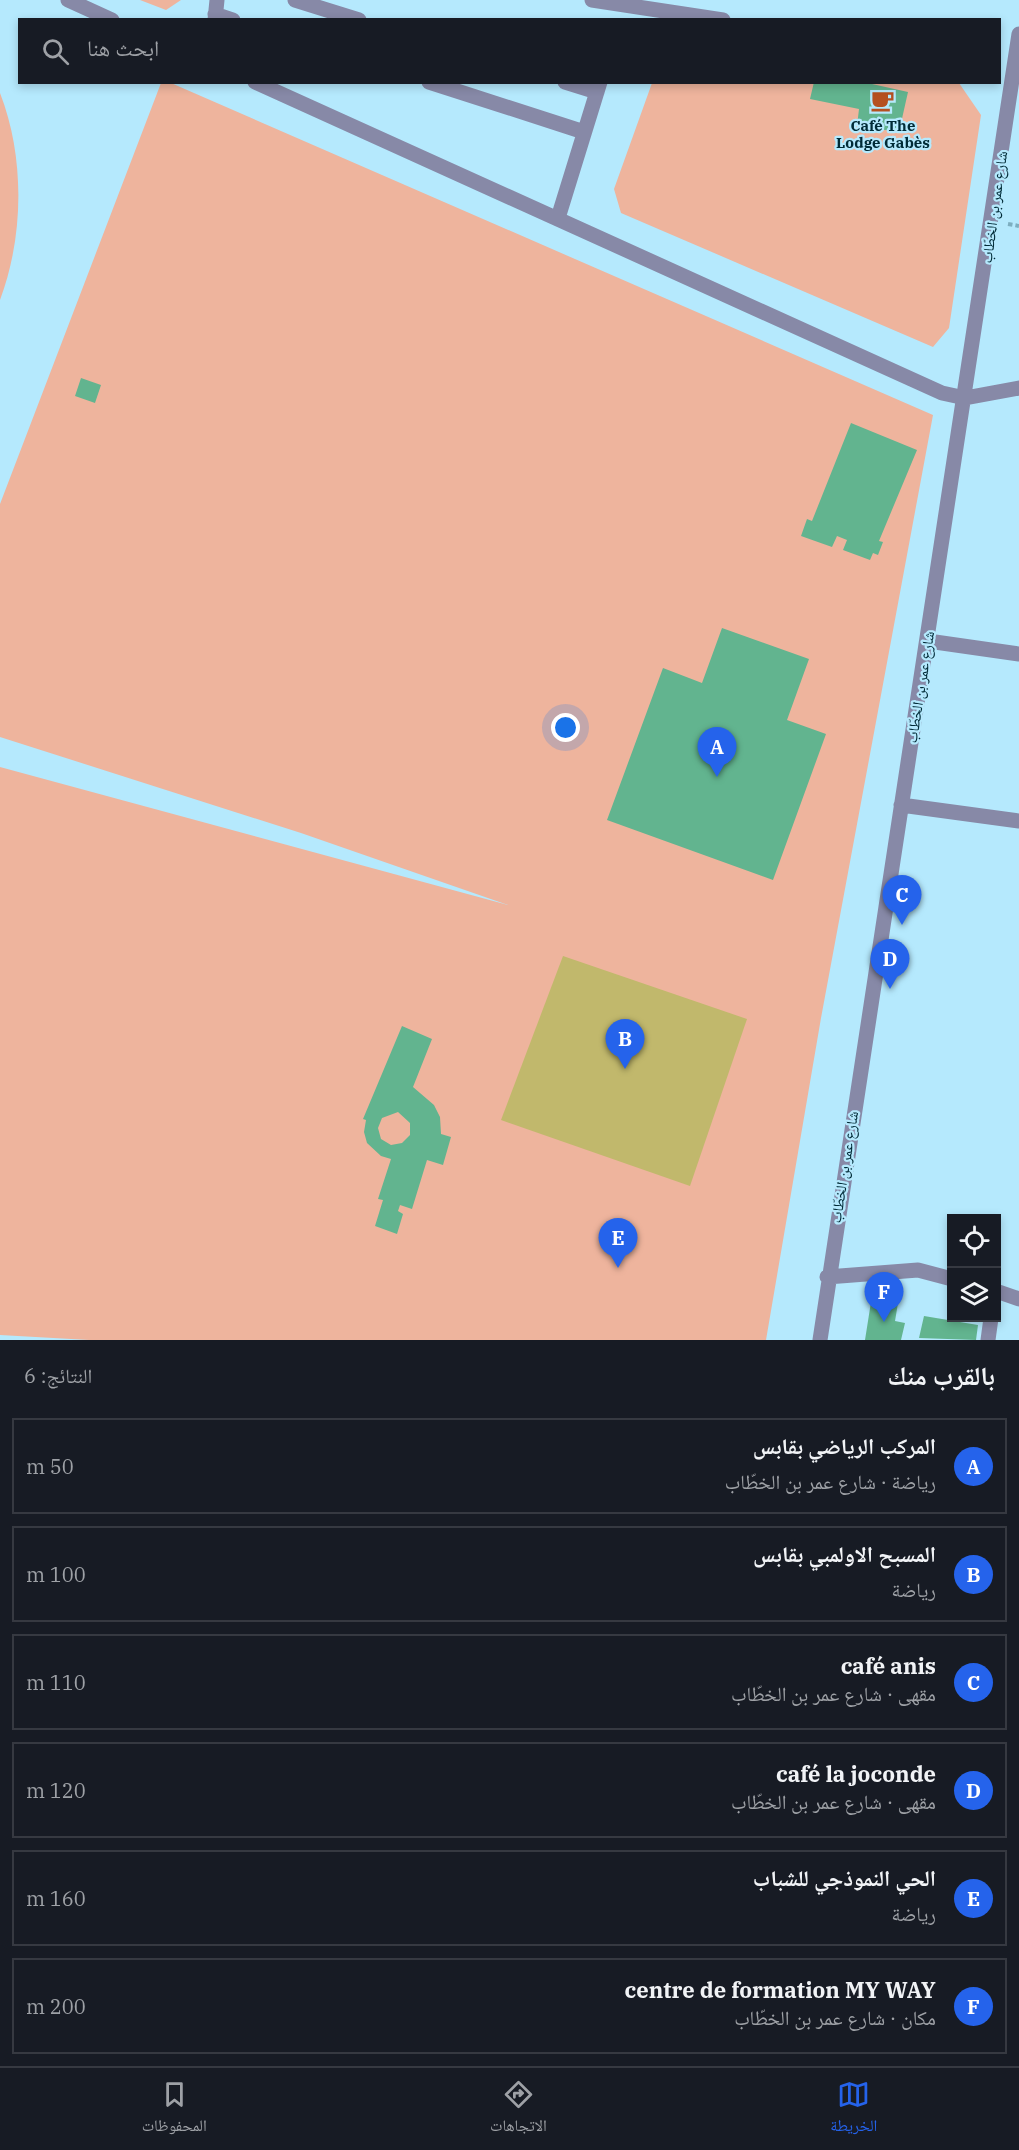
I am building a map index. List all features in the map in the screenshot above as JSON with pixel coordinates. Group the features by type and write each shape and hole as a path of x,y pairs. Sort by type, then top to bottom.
{"street":[{"path":"68,0 108,18"},
{"path":"295,0 353,18"},
{"path":"592,0 622,12 698,18"},
{"name":"شارع عمر بن الخطّاب","path":"820,1340 827,1276 965,398 1011,66 1019,34"},
{"path":"259,84 942,393 965,398 1019,388"},
{"path":"435,84 584,132"},
{"path":"558,218 598,87 578,84"},
{"path":"927,641 1019,654"},
{"path":"901,805 1019,821"},
{"path":"827,1276 918,1270 947,1278"},
{"path":"1001,1293 1019,1299"},
{"path":"988,1340 990,1322"}],"shaded area":[{"path":"140,0 181,0 166,10"},
{"path":"161,84 173,84 933,415 821,1018 766,1340 89,1340 0,1335 0,767 508,905 301,833 0,737 0,504"},
{"path":"652,84 960,84 981,115 949,328 933,347 621,213 614,189"},
{"path":"0,93 14,143 18,196 14,250 0,300"},
{"path":"563,956 747,1019 690,1186 501,1120"}],"building":[{"name":"Café The Lodge Gabès","path":"814,84 872,84 908,92 899,132 857,126 859,109 810,99"},
{"path":"81,378 101,385 95,403 75,396"},
{"path":"851,423 917,450 879,541 883,542 878,555 873,553 870,560 843,550 847,540 837,536 832,547 801,536 807,519 812,521"},
{"path":"722,628 809,659 787,720 826,734 773,880 607,820 663,668 702,683"},
{"path":"402,1026 432,1039 413,1087 434,1105 440,1117 441,1134 451,1137 443,1165 427,1160 412,1209 400,1205 398,1211 403,1214 397,1234 375,1226 383,1200 378,1199 391,1159 381,1156 367,1143 364,1132 366,1120 363,1119","holes":["398,1112 410,1123 410,1135 402,1143 391,1145 381,1139 378,1128 382,1118"]},
{"path":"871,1302 898,1303 895,1321 905,1323 901,1340 865,1340"},
{"path":"924,1316 947,1320 947,1322 978,1325 976,1340 919,1338"}],"place":[{"name":"Café The Lodge Gabès","path":"883,101"},
{"name":"المركب الرياضي بقابس","path":"717,777"},
{"name":"café anis","path":"902,925"},
{"name":"café la joconde","path":"890,989"},
{"name":"المسبح الاولمبي بقابس","path":"625,1069"},
{"name":"الحي النموذجي للشباب","path":"618,1268"},
{"name":"centre de formation MY WAY","path":"884,1322"}]}
